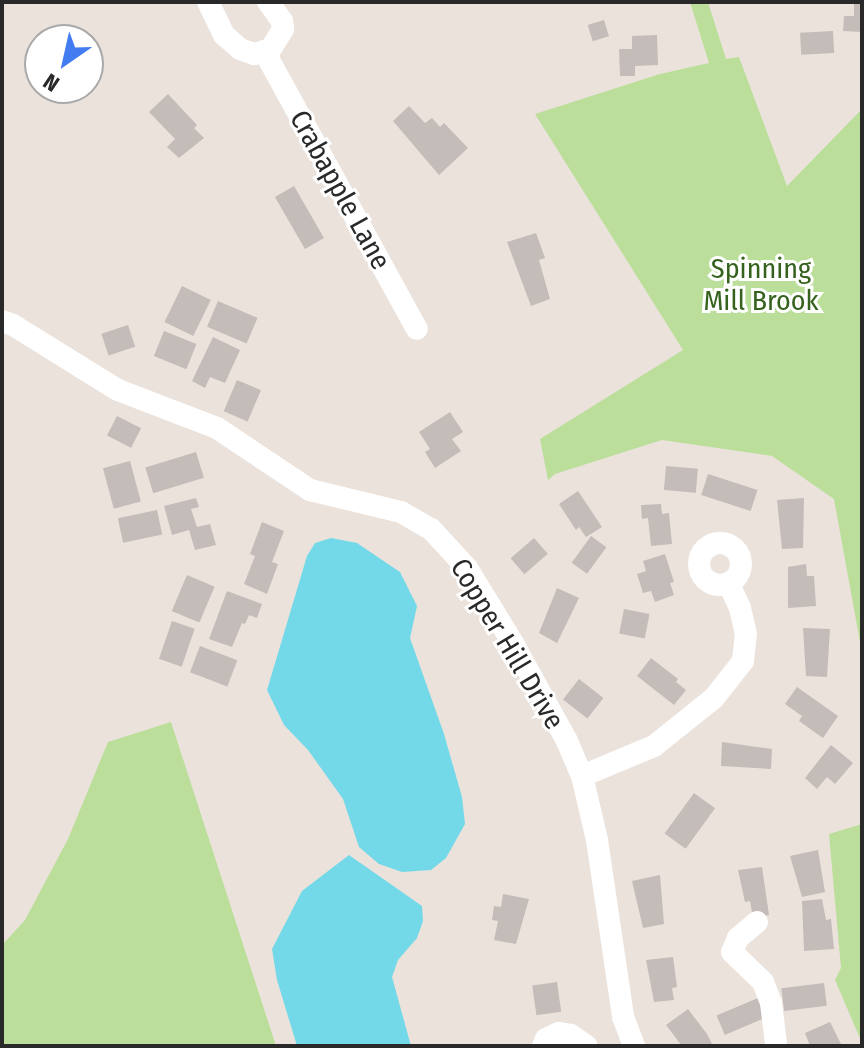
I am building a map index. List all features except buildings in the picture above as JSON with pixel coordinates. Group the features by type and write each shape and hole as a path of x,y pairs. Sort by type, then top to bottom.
{"street":[{"path":"208,2 224,35 240,49 254,54 264,51 278,40 283,29 282,21 268,2"},
{"name":"Crabapple Lane","path":"264,51 417,329"},
{"name":"Copper Hill Drive","path":"2,321 118,390 217,428 310,490 401,512 431,529 475,581 567,741 582,776 597,840 623,1017 634,1046"},
{"path":"582,776 654,746 714,698 743,661 746,634 740,608 729,584"},
{"path":"757,922 738,938 732,952 763,982 771,1003 776,1045"},
{"path":"543,1046 546,1039 559,1033 571,1035 587,1046"}],"green space":[{"name":"Spinning Mill Brook","path":"690,2 708,2 726,59 739,57 787,186 862,109 862,653 834,499 772,456 662,440 555,474 548,480 540,439 683,350 535,114 660,74 709,63"},
{"path":"171,722 276,1046 2,1046 2,945 25,920 68,839 108,742"},
{"path":"862,824 862,1043 835,980 841,968 829,834"}],"water":[{"path":"331,538 357,543 400,572 417,606 410,638 444,734 462,797 465,824 446,858 431,870 402,872 379,864 359,847 343,799 308,750 284,725 267,690 307,556 315,543"},
{"path":"349,855 422,906 423,921 417,938 398,960 392,977 411,1046 297,1046 277,980 272,949 302,891"}]}
